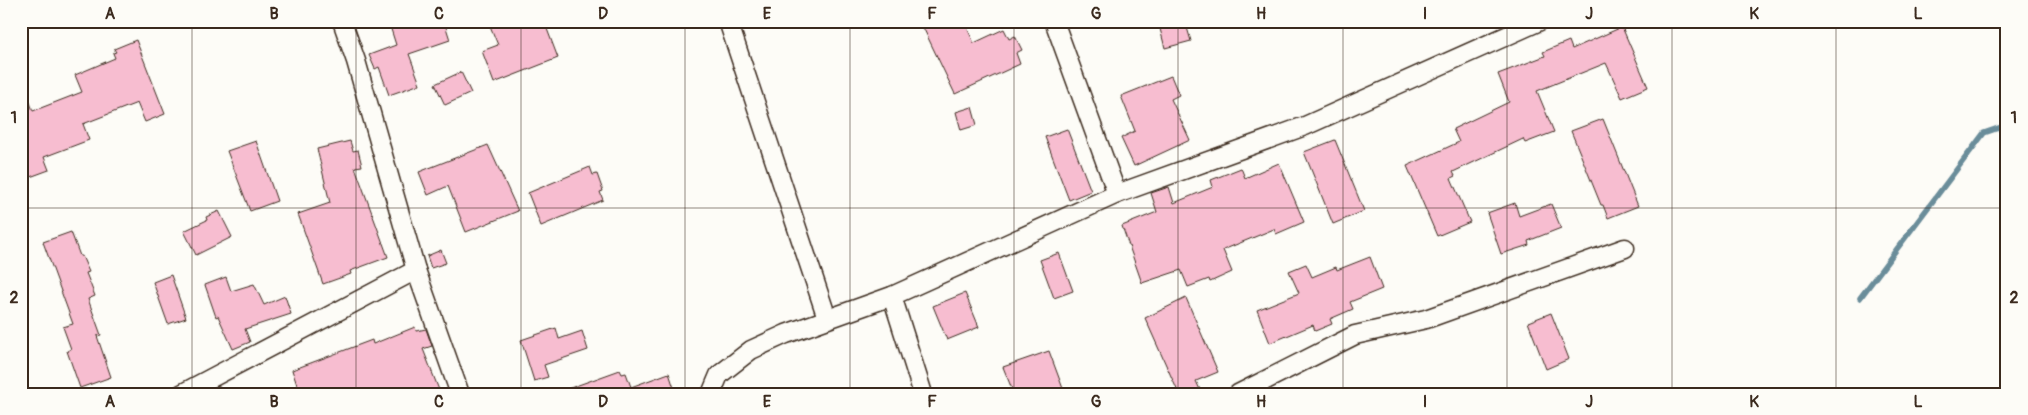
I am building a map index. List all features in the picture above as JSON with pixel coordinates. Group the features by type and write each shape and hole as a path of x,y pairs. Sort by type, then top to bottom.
{"street":[{"path":"342,21 356,61 416,270 460,394"},
{"path":"728,21 826,318"},
{"path":"1054,21 1117,194"},
{"path":"711,394 719,375 751,350 826,318 892,296 1117,194 1305,126 1533,23"},
{"path":"1238,394 1355,335 1426,318 1625,248"},
{"path":"181,394 416,270"},
{"path":"892,296 923,394"}],"building":[{"path":"403,21 444,21 450,40 409,54 420,84 389,95 379,67 375,69 369,55 396,45 390,26"},
{"path":"488,21 544,21 558,58 494,83 482,51 498,45"},
{"path":"920,21 964,21 974,43 1004,29 1009,39 1015,36 1022,50 1016,53 1020,64 955,94"},
{"path":"1158,21 1185,21 1191,41 1165,48"},
{"path":"1622,27 1648,87 1622,98 1606,63 1537,91 1554,132 1525,143 1523,139 1453,172 1455,176 1451,178 1470,222 1437,236 1407,166 1459,142 1453,129 1509,102 1498,74 1545,56 1543,52 1569,41 1572,49"},
{"path":"136,40 165,114 145,122 137,103 83,124 89,140 44,157 49,170 30,177 29,174 21,176 21,85 24,85 33,111 82,92 75,75 115,58 113,53 116,52 114,49"},
{"path":"461,72 471,93 445,105 435,84"},
{"path":"1171,76 1179,95 1171,99 1190,140 1134,166 1121,138 1135,131 1121,96"},
{"path":"972,107 977,125 961,130 956,112"},
{"path":"1603,119 1638,206 1608,218 1571,131"},
{"path":"1067,129 1091,191 1069,200 1045,137"},
{"path":"1335,140 1364,211 1333,224 1304,152"},
{"path":"256,141 277,201 250,211 227,151"},
{"path":"350,141 353,151 358,150 362,166 355,167 388,257 350,271 351,274 323,284 298,214 330,203 317,149"},
{"path":"488,145 518,211 466,232 448,186 428,195 419,172"},
{"path":"1279,163 1304,222 1276,234 1274,229 1223,250 1232,272 1210,282 1209,279 1188,287 1181,270 1142,283 1122,226 1157,212 1151,193 1169,187 1174,203 1213,187 1211,180 1241,168 1245,178"},
{"path":"590,167 593,175 597,174 603,191 600,192 603,200 541,226 528,193"},
{"path":"1515,203 1519,216 1551,204 1561,228 1528,241 1529,245 1501,254 1487,213"},
{"path":"219,211 232,237 196,255 184,231 207,220 206,217"},
{"path":"71,232 80,256 82,256 89,272 86,273 95,296 88,299 101,335 97,336 111,377 80,388 67,351 71,349 63,327 73,324 43,242"},
{"path":"441,250 446,263 431,268 427,256"},
{"path":"1059,253 1073,291 1054,298 1040,260"},
{"path":"1370,257 1382,289 1350,302 1353,309 1330,319 1332,324 1315,331 1313,325 1270,343 1257,310 1299,293 1289,271 1306,264 1312,277 1336,267 1337,270"},
{"path":"171,275 186,318 168,324 153,282"},
{"path":"226,277 231,291 254,284 264,305 285,296 291,314 245,329 250,342 233,349 218,316 216,317 205,285"},
{"path":"965,293 979,327 947,340 933,306"},
{"path":"1186,298 1218,372 1196,381 1202,394 1179,394 1145,318"},
{"path":"1551,313 1569,359 1546,369 1528,322"},
{"path":"415,327 416,331 426,329 432,346 423,349 439,390 428,394 300,394 292,370 372,340 373,344"},
{"path":"556,328 559,339 582,331 588,350 544,365 548,377 534,381 521,340"},
{"path":"1049,351 1065,394 1014,394 1003,367"},
{"path":"620,370 622,374 626,373 631,387 669,373 676,394 559,394 559,392"}],"waterway":[{"path":"1860,298 1984,133 2007,125"}]}
